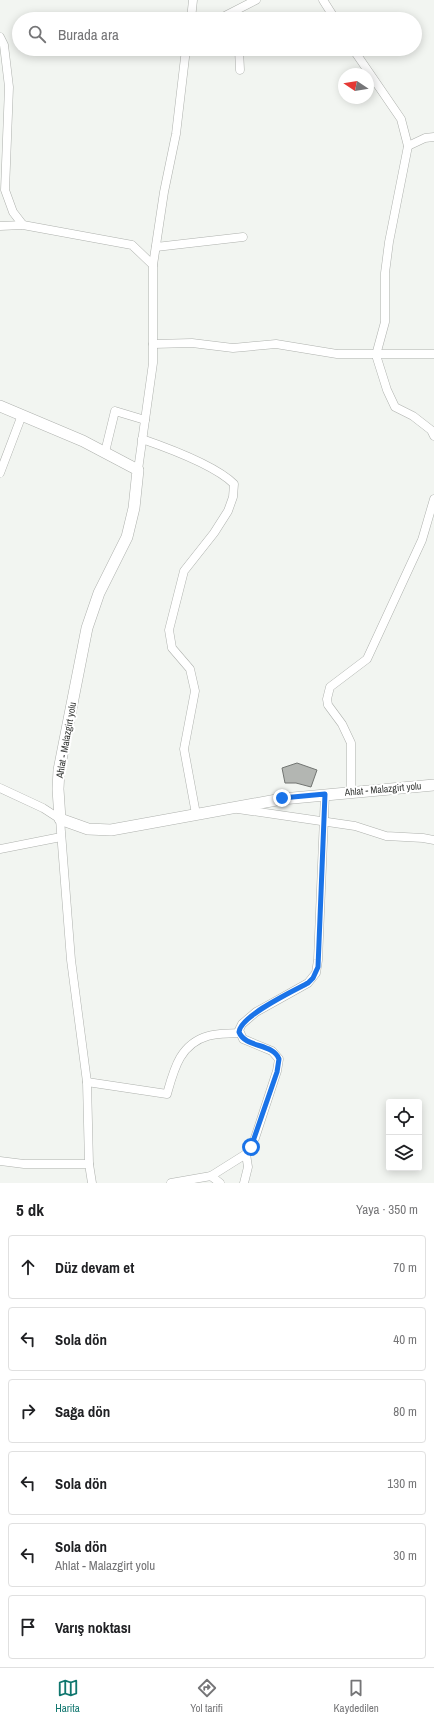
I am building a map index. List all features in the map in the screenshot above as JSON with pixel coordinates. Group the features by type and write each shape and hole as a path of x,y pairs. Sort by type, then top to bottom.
{"main road":[{"path":"0,406 105,452 138,470"},
{"name":"Ahlat - Malazgirt yolu","path":"138,470 134,508 127,537 99,593 87,628 59,770 58,789 60,819 88,829 101,831 282,798 434,785"}],"street":[{"path":"192,12 193,0"},
{"path":"235,12 256,0"},
{"path":"323,0 331,12"},
{"path":"0,37 4,45 9,87 5,190 13,212 23,225"},
{"path":"138,470 153,363 153,265 164,192 176,134 185,56"},
{"path":"239,56 240,70"},
{"path":"358,56 402,120 408,146 389,242 385,274 385,322 376,355 386,390 395,407 413,416 431,430 434,436"},
{"path":"408,146 425,138 434,137"},
{"path":"0,226 23,225 132,245 153,265"},
{"path":"156,247 243,237"},
{"path":"153,344 192,343 233,348 276,344 337,354 434,354"},
{"path":"105,452 115,411 145,420"},
{"path":"0,473 22,415"},
{"path":"142,439 164,447 226,476 234,484 233,497 228,510 214,533 184,571 169,630 172,648 190,670 195,691 184,749 196,814"},
{"path":"351,792 351,743 342,724 328,705 327,699 330,687 367,659 422,540 434,499"},
{"path":"2,791 43,808 60,819 71,960 86,1082 89,1164 92,1183"},
{"path":"239,1032 242,1024 256,1012 308,983 316,973 318,960 325,823 325,794"},
{"path":"227,808 325,823 355,826 386,836 434,840"},
{"path":"0,849 61,837"},
{"path":"86,1082 167,1094 175,1065 193,1044 208,1036 239,1032"},
{"path":"171,1183 211,1176 246,1154 257,1131 277,1072 279,1059 272,1051 243,1039 239,1032"},
{"path":"244,1183 248,1167 246,1154"},
{"path":"0,1161 24,1164 89,1164"},
{"path":"211,1176 220,1183"}],"building":[{"path":"297,763 317,770 311,787 296,783 285,783 282,768"}],"route":[{"path":"251,1147 277,1072 279,1059 278,1056 272,1051 243,1039 239,1032 240,1027 256,1012 308,983 313,978 318,967 325,794 282,798"}]}
